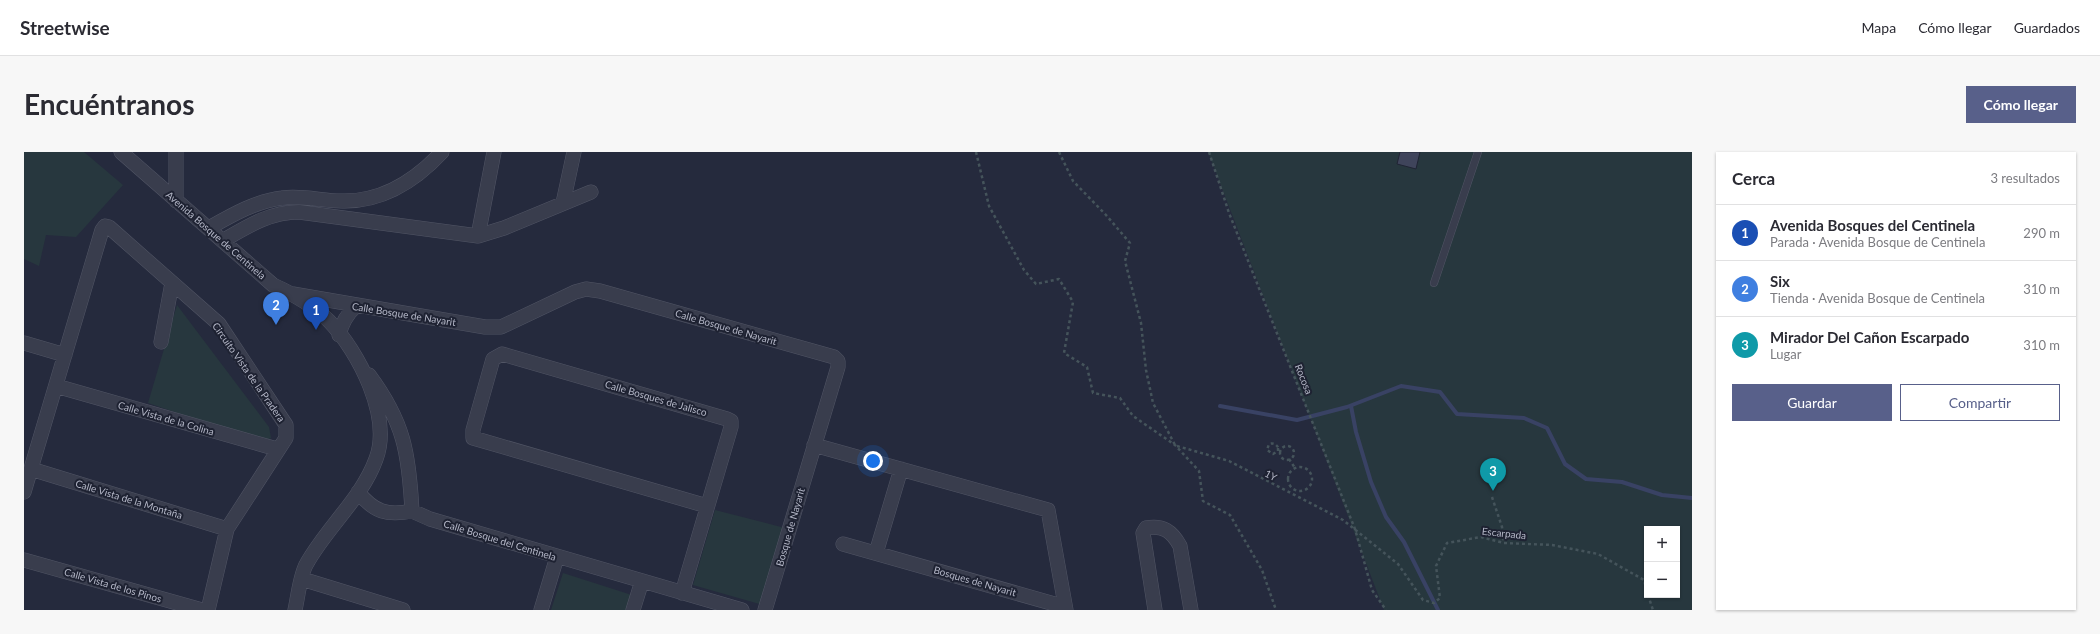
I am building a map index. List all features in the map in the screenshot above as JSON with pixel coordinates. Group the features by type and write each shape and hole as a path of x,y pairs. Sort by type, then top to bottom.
{"street":[{"name":"Avenida Bosque de Centinela","path":"121,152 176,201 224,240 273,285 293,294 329,321 360,364 380,422 380,446 376,460 358,492 306,564 295,610"},
{"path":"176,152 176,201"},
{"path":"209,228 260,203 282,198 343,201 361,200 386,193 410,182 426,170 442,152"},
{"path":"478,236 494,152"},
{"path":"563,204 574,152"},
{"path":"224,240 254,222 276,214 287,212 358,219 478,236 504,228 591,192"},
{"path":"358,219 361,200"},
{"name":"Circuito Vista de la Pradera","path":"24,492 102,230 105,226 113,230 219,324 286,425 286,438 277,449 227,529 208,610"},
{"path":"161,342 172,283"},
{"name":"Calle Bosque de Nayarit","path":"293,294 356,306 485,327 501,328 574,292 586,289 600,291 834,357 838,361 838,367 814,445"},
{"path":"339,335 341,325 348,313 356,306"},
{"path":"24,343 65,355"},
{"name":"Calle Bosques de Jalisco","path":"682,592 731,427 731,421 502,354 497,355 493,359 473,430 474,438 707,506"},
{"path":"358,492 368,505 382,512 398,514 412,510 410,467 395,416 383,394 360,364"},
{"name":"Calle Vista de la Colina","path":"56,386 277,449"},
{"path":"380,446 404,444"},
{"path":"814,445 901,469 876,553"},
{"name":"Bosque de Nayarit","path":"765,610 814,445"},
{"name":"Calle Vista de la Montaña","path":"31,469 227,529"},
{"name":"Bosques de Nayarit","path":"843,544 1065,608 1048,510 901,469"},
{"name":"Calle Bosque del Centinela","path":"412,510 430,519 742,610"},
{"path":"1155,610 1142,533 1146,528 1155,526 1166,529 1175,537 1180,546 1191,610"},
{"path":"541,610 557,557"},
{"name":"Calle Vista de los Pinos","path":"24,560 202,610"},
{"path":"302,579 403,610"},
{"path":"633,610 642,581"}],"lane":[{"path":"1434,283 1478,152"}],"path":[{"path":"976,152 989,206 1024,270 1036,284 1059,279 1073,302 1064,353 1087,367 1093,393 1120,398 1133,416 1175,445 1199,471 1203,501 1230,516 1262,570 1276,610"},
{"path":"1059,152 1073,181 1106,215 1130,243 1125,262 1141,323 1146,370 1153,403 1175,445"},
{"name":"Rocosa","path":"1209,152 1229,212 1355,529 1372,590 1386,610"},
{"path":"1289,459 1294,453 1292,448 1286,446 1279,449 1278,452 1273,454 1267,450 1268,446 1271,444 1279,449 1282,458 1289,459 1295,468"},
{"name":"1Y","path":"1175,445 1229,461 1355,529"},
{"path":"1295,468 1306,468 1310,472 1313,480 1310,488 1303,491 1296,491 1290,486 1287,479 1289,473 1295,468"},
{"path":"1296,491 1296,496"},
{"path":"1492,497 1502,527 1504,543"},
{"name":"Escarpada","path":"1355,529 1398,564 1423,600 1434,603 1440,598 1436,566 1447,543 1481,537 1504,543 1552,545 1598,554 1644,580"},
{"path":"1649,598 1653,610"}],"shaded area":[{"path":"24,152 84,152 123,185 76,237 46,235 39,266 24,259"},
{"path":"1208,152 1692,152 1692,610 1384,610"},
{"path":"177,305 269,427 271,438 263,442 148,403"},
{"path":"715,510 785,528 763,605 693,585"},
{"path":"563,573 635,596 630,610 551,610"}],"building":[{"path":"1400,152 1420,152 1416,169 1397,164"}],"waterway":[{"path":"1220,406 1297,420 1347,407 1401,386 1440,392 1457,414 1524,418 1547,428 1565,464 1586,479 1622,482 1662,495 1692,498"},
{"path":"1351,406 1356,432 1371,482 1386,517 1404,542 1438,610"}],"place":[{"name":"Six","path":"276,325"},
{"name":"Avenida Bosques del Centinela","path":"316,330"},
{"name":"Mirador Del Cañon Escarpado","path":"1493,491"}]}
